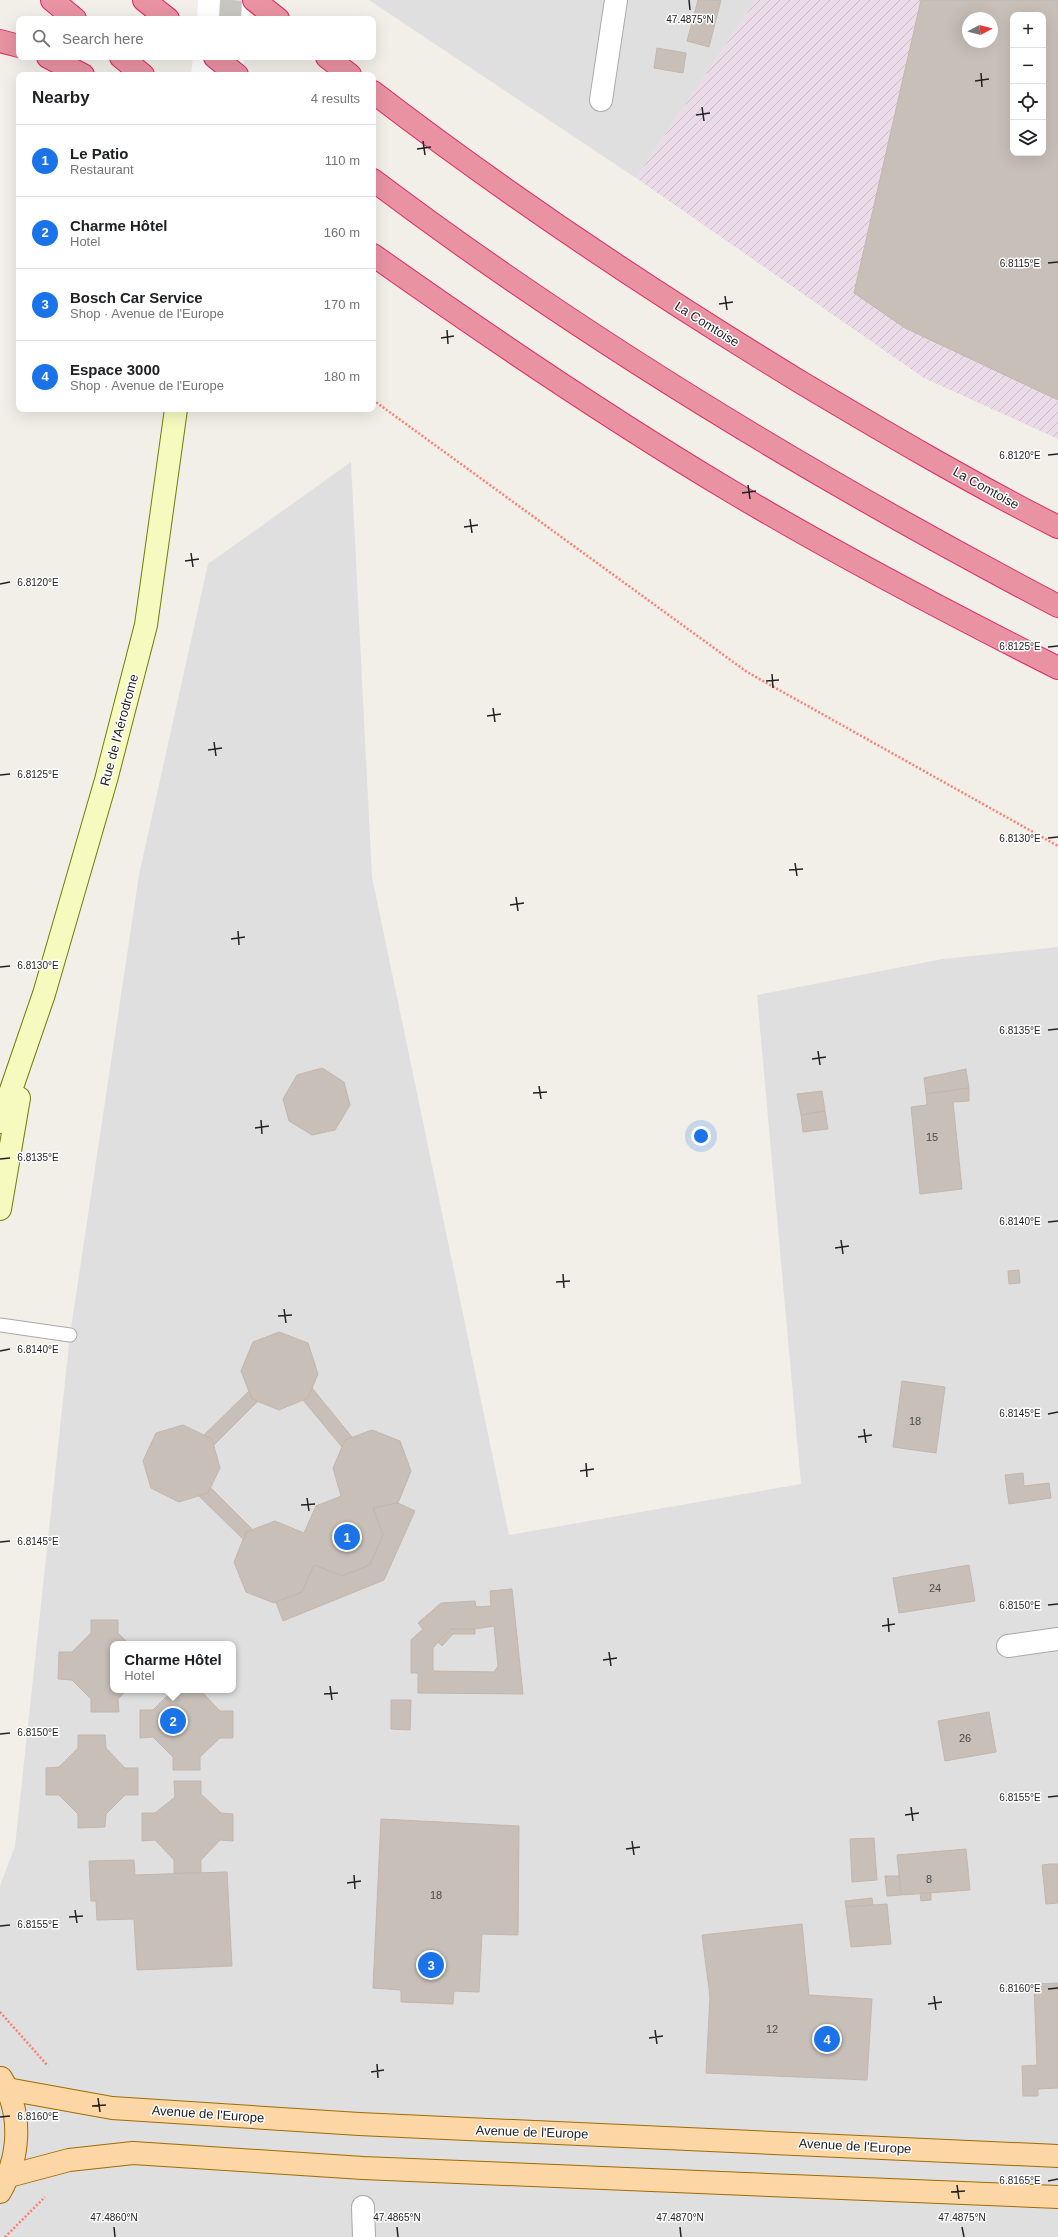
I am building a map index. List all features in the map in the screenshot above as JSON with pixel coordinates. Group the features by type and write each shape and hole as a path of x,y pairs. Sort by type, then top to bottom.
{"highway":[{"path":"52,0 71,16"},
{"path":"144,0 164,16"},
{"path":"254,0 274,16"},
{"path":"0,41 16,45"},
{"path":"54,60 77,72"},
{"path":"125,60 139,72"},
{"path":"219,60 233,72"},
{"path":"331,60 346,72"},
{"name":"La Comtoise","path":"376,94 498,184 661,295 906,444 1058,527"},
{"path":"376,182 498,271 746,431 905,525 1058,606"},
{"path":"376,258 536,368 729,491 889,580 1058,668"}],"main road":[{"name":"Avenue de l'Europe","path":"4,2083 112,2108 359,2124 1058,2156"},
{"path":"4,2083 16,2117 16,2147 5,2184"},
{"path":"5,2184 69,2160 133,2153 363,2168 1058,2198"}],"street":[{"path":"601,100 616,0"},
{"name":"Rue de l'Aérodrome","path":"0,1122 28,1044 106,780 146,625 176,412"},
{"name":"Rue de l'Aérodrome","path":"0,1209 28,1044"},
{"path":"1008,1646 1058,1639"},
{"path":"363,2208 364,2237"}],"lane":[{"path":"0,1325 70,1335"}],"path":[{"path":"376,402 747,672 1058,846"},
{"path":"5,2237 50,2192"}],"shaded area":[{"path":"369,0 756,0 636,178"},
{"path":"756,0 1058,0 1058,439 924,378 636,178"},
{"path":"351,462 372,877 509,1535 801,1484 757,995 943,959 1058,947 1058,2237 0,2237 0,1886 15,1846 70,1335 139,875 208,564"}],"pier":[{"path":"198,0 250,0 248,16 197,16"},
{"path":"193,60 244,60 243,72 191,72"}],"building":[{"path":"698,0 721,0 709,47 687,41"},
{"path":"921,0 1058,0 1058,400 905,328 854,293"},
{"path":"657,48 686,53 683,73 654,68"},
{"path":"322,1068 344,1082 350,1105 335,1130 312,1135 289,1121 283,1099 297,1075"},
{"path":"966,1069 969,1088 926,1094 924,1078"},
{"path":"969,1088 969,1101 953,1102 962,1189 920,1194 911,1107 927,1105 926,1094"},
{"path":"822,1091 825,1111 801,1115 797,1094"},
{"path":"825,1111 828,1129 803,1132 801,1115"},
{"path":"1019,1270 1020,1283 1009,1284 1008,1271"},
{"path":"279,1332 308,1343 318,1374 308,1398 279,1410 252,1399 241,1371 253,1342"},
{"path":"902,1381 945,1387 936,1453 893,1447"},
{"path":"312,1388 352,1437 345,1440 342,1447 303,1400 308,1398"},
{"path":"249,1391 252,1399 258,1401 214,1445 212,1439 204,1435"},
{"path":"183,1425 212,1439 220,1468 208,1493 179,1502 151,1488 143,1461 156,1433"},
{"path":"372,1430 400,1441 411,1471 398,1503 373,1508 383,1535 370,1565 342,1576 314,1565 302,1592 274,1603 246,1592 234,1562 246,1532 275,1521 304,1533 316,1506 341,1496 333,1468 345,1440"},
{"path":"1023,1473 1024,1486 1049,1483 1051,1498 1009,1504 1005,1475"},
{"path":"210,1487 253,1530 246,1532 244,1540 199,1496 208,1493"},
{"path":"398,1503 415,1511 384,1580 283,1621 276,1602 302,1592 314,1565 342,1576 370,1565 383,1535 373,1508"},
{"path":"969,1565 975,1601 899,1613 893,1578"},
{"path":"512,1589 523,1694 418,1693 418,1673 411,1673 411,1640 423,1629 418,1623 441,1603 475,1601 476,1607 491,1606 490,1591","holes":["494,1626 498,1666 494,1672 433,1671 433,1648 451,1629 475,1629"]},
{"path":"91,1620 118,1620 118,1633 126,1641 110,1641 110,1693 124,1693 118,1699 119,1712 91,1712 91,1699 72,1680 58,1679 59,1652 72,1652 91,1633"},
{"path":"451,1629 475,1629 475,1634 453,1634 442,1646 438,1642"},
{"path":"170,1693 203,1693 220,1711 233,1711 233,1738 220,1738 200,1757 200,1770 173,1770 173,1757 153,1737 140,1738 140,1710 153,1710"},
{"path":"391,1700 411,1700 410,1730 391,1729"},
{"path":"989,1712 996,1752 945,1761 938,1721"},
{"path":"78,1735 105,1735 106,1748 125,1768 138,1768 138,1795 125,1795 106,1814 105,1827 78,1828 78,1814 59,1795 46,1795 46,1768 59,1767 78,1748"},
{"path":"174,1781 201,1781 201,1794 221,1813 233,1814 233,1841 220,1840 201,1860 201,1873 174,1873 174,1860 155,1840 142,1841 142,1813 155,1813 175,1797"},
{"path":"381,1819 519,1826 518,1935 482,1934 479,1992 454,1991 453,2004 401,2002 401,1990 373,1988"},
{"path":"874,1838 877,1880 852,1882 850,1839"},
{"path":"966,1849 970,1890 901,1895 897,1855"},
{"path":"134,1860 135,1875 227,1872 232,1966 137,1970 134,1919 97,1920 96,1901 91,1901 89,1861"},
{"path":"1058,1864 1058,1903 1046,1904 1042,1865"},
{"path":"885,1876 899,1876 901,1895 887,1896"},
{"path":"920,1893 931,1893 931,1900 921,1901"},
{"path":"872,1898 873,1905 846,1907 845,1901"},
{"path":"887,1904 891,1944 851,1947 846,1907"},
{"path":"802,1924 809,1995 872,1999 867,2080 706,2073 710,1997 702,1935"},
{"path":"1058,1983 1058,2088 1038,2089 1038,2096 1023,2096 1022,2066 1037,2065 1034,1984"}],"tunnel":[{"path":"230,16 231,0"}],"place":[{"name":"Le Patio","path":"347,1537"},
{"name":"Charme Hôtel","path":"173,1721"},
{"name":"Bosch Car Service","path":"431,1965"},
{"name":"Espace 3000","path":"827,2039"}]}
